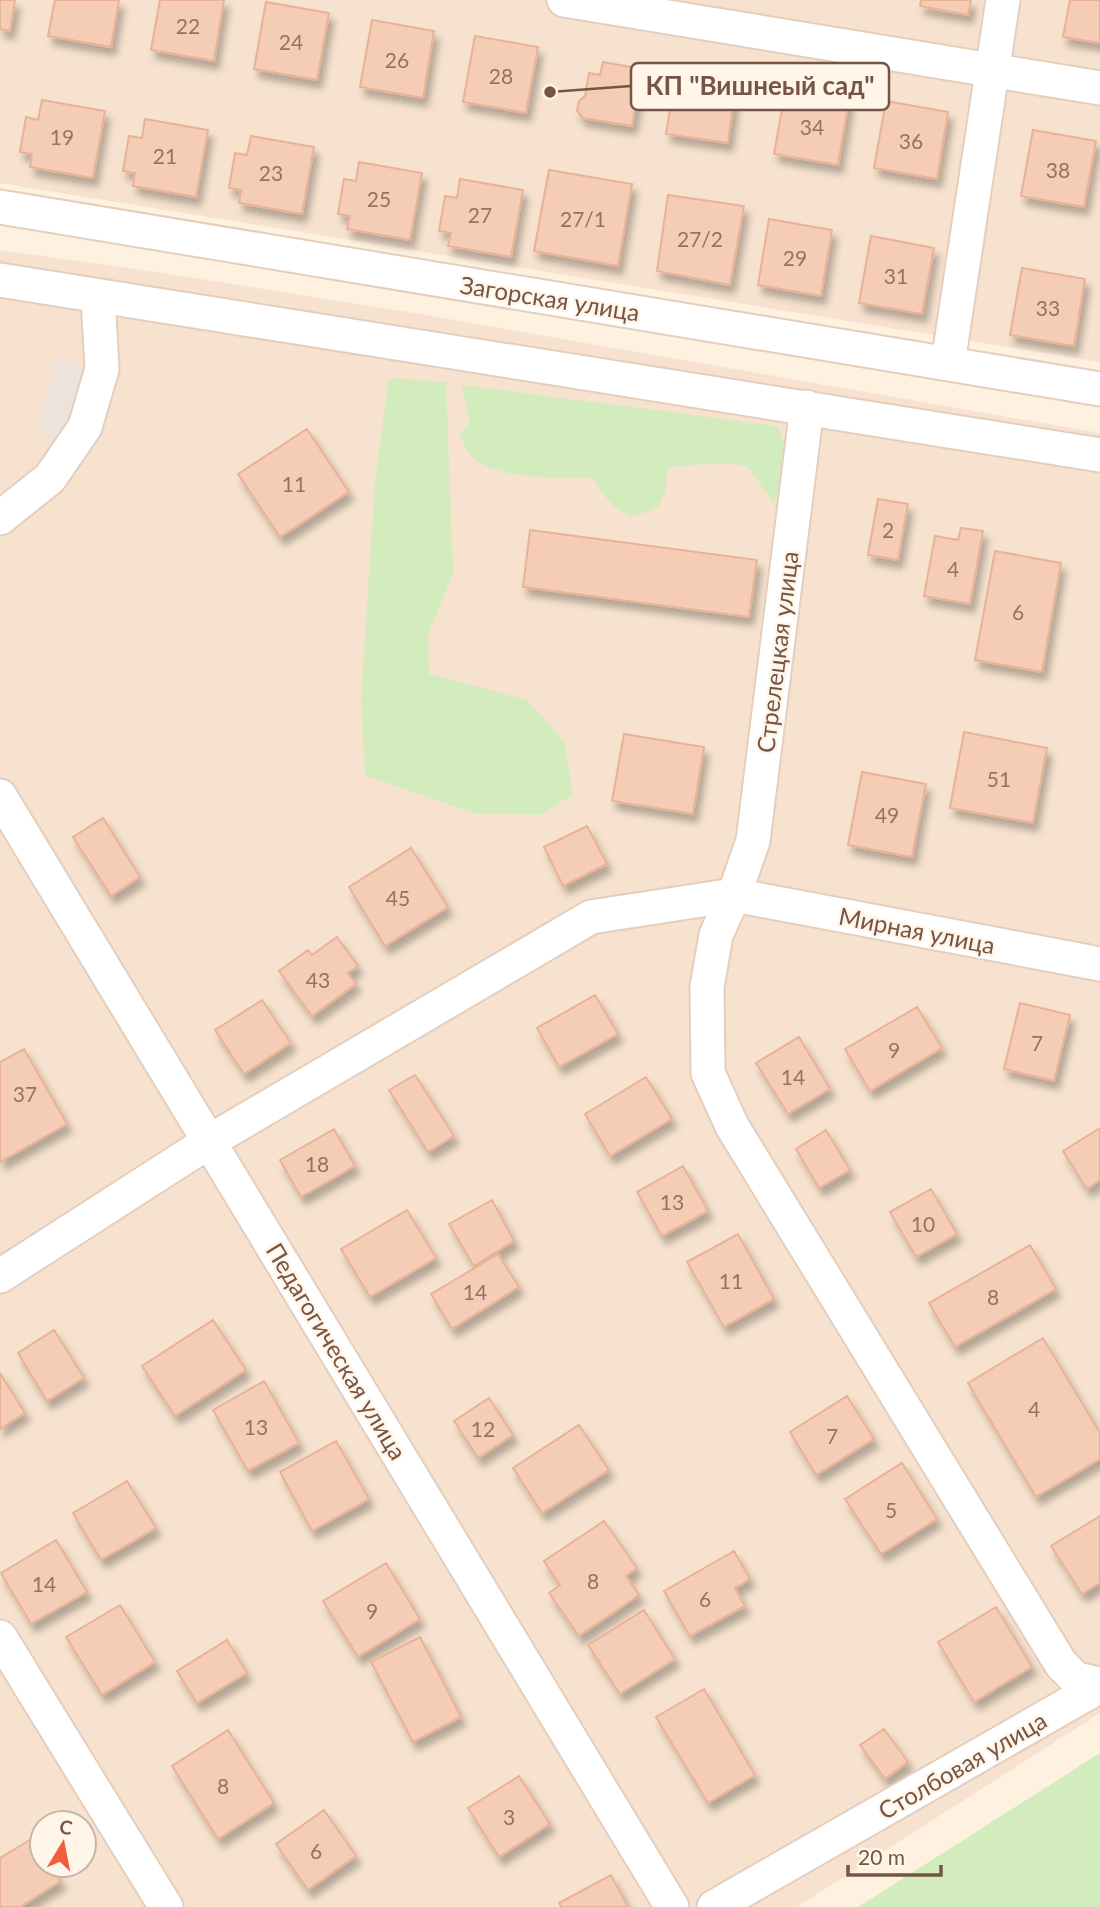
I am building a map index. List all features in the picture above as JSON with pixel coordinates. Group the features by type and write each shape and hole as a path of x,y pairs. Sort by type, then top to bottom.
{"street":[{"path":"564,0 1100,88"},
{"path":"948,363 1003,0"},
{"name":"Загорская улица","path":"0,208 1100,389"},
{"path":"0,280 1100,454"},
{"path":"0,518 50,478 85,427 102,369 98,296"},
{"name":"Стрелецкая улица","path":"807,407 753,841 716,935 707,987 708,1073 732,1126 1061,1664 1076,1679 1100,1685"},
{"name":"Педагогическая улица","path":"0,796 672,1907"},
{"name":"Мирная улица","path":"0,1276 210,1141 591,917 734,895 1100,964"},
{"path":"0,1637 166,1907"},
{"name":"Столбовая улица","path":"714,1907 1100,1685"}],"shaded area":[{"path":"0,0 1100,0 1100,362 0,183"},
{"path":"0,250 414,313 1100,433 1100,1713 797,1907 0,1907"},
{"path":"56,360 85,367 68,439 39,432"}],"green space":[{"path":"389,378 446,382 453,573 428,635 429,674 527,700 564,741 573,795 539,815 474,813 365,775 361,700 375,481"},
{"path":"461,385 777,426 787,449 782,483 774,503 747,466 724,463 667,467 666,490 658,507 634,517 609,502 593,477 514,474 485,465 473,458 459,434 470,422"},
{"path":"1100,1753 1100,1907 858,1907"}],"building":[{"path":"0,0 15,0 10,31 0,29"},
{"path":"55,0 119,0 111,47 48,36"},
{"path":"160,0 224,0 214,61 151,50"},
{"path":"921,0 971,0 968,15 920,6"},
{"path":"1070,0 1100,0 1100,43 1063,37"},
{"path":"266,2 329,13 317,80 254,69"},
{"path":"372,20 434,31 423,98 360,87"},
{"path":"475,36 538,47 526,113 463,102"},
{"path":"603,62 642,69 632,126 583,118 577,111 579,101 585,96 589,73 600,75"},
{"path":"676,74 736,83 728,143 666,134"},
{"path":"786,87 849,99 838,165 774,154"},
{"path":"42,100 105,111 93,178 30,167 32,154 20,152 26,117 38,120"},
{"path":"886,101 948,112 937,179 874,168"},
{"path":"145,119 208,130 196,197 133,186 135,173 123,171 129,136 142,138"},
{"path":"1033,130 1096,141 1084,207 1021,196"},
{"path":"251,136 314,147 302,214 239,203 241,190 229,188 235,153 247,155"},
{"path":"359,162 422,173 410,240 347,229 350,216 338,214 344,179 356,181"},
{"path":"549,170 632,184 618,266 534,251"},
{"path":"460,179 523,190 511,257 448,246 451,233 439,231 445,196 457,198"},
{"path":"668,195 744,206 730,285 657,271"},
{"path":"769,219 832,230 821,296 758,285"},
{"path":"871,236 934,248 922,314 859,303"},
{"path":"1022,268 1085,279 1074,346 1010,335"},
{"path":"307,429 349,492 280,537 238,474"},
{"path":"878,499 908,504 898,560 868,555"},
{"path":"961,528 983,531 970,604 924,596 935,536 958,540"},
{"path":"530,530 757,560 749,617 523,587"},
{"path":"995,551 1061,563 1042,672 975,660"},
{"path":"964,732 1047,748 1033,823 950,808"},
{"path":"624,734 704,747 693,814 612,801"},
{"path":"862,772 926,784 912,857 848,845"},
{"path":"103,818 140,877 111,896 73,837"},
{"path":"587,826 607,864 563,886 544,847"},
{"path":"411,848 448,907 385,946 349,887"},
{"path":"337,937 358,966 348,973 356,984 312,1016 279,971 308,950 312,955"},
{"path":"595,995 618,1034 559,1067 537,1028"},
{"path":"262,1000 291,1043 244,1074 215,1030"},
{"path":"1020,1003 1070,1015 1054,1081 1004,1069"},
{"path":"917,1007 942,1048 870,1091 845,1049"},
{"path":"799,1037 830,1089 788,1114 756,1063"},
{"path":"24,1049 67,1124 0,1162 0,1062"},
{"path":"415,1075 454,1136 428,1152 389,1090"},
{"path":"646,1077 672,1119 610,1156 585,1114"},
{"path":"1100,1128 1100,1180 1087,1189 1063,1151"},
{"path":"334,1129 355,1166 301,1197 280,1160"},
{"path":"826,1130 850,1170 819,1188 796,1149"},
{"path":"683,1166 708,1211 662,1236 637,1192"},
{"path":"931,1189 957,1234 916,1257 890,1212"},
{"path":"492,1200 514,1241 474,1266 449,1224"},
{"path":"407,1210 436,1258 370,1297 341,1249"},
{"path":"738,1234 774,1299 724,1327 687,1262"},
{"path":"1030,1245 1056,1289 955,1347 929,1303"},
{"path":"498,1254 519,1287 452,1329 431,1294"},
{"path":"213,1320 246,1370 175,1416 142,1366"},
{"path":"54,1330 84,1378 47,1401 18,1353"},
{"path":"1043,1338 1100,1433 1100,1459 1036,1497 968,1383"},
{"path":"0,1373 25,1413 0,1429"},
{"path":"264,1381 299,1443 248,1471 213,1410"},
{"path":"847,1396 874,1439 816,1475 790,1432"},
{"path":"489,1398 513,1435 478,1458 454,1421"},
{"path":"579,1425 609,1470 542,1513 513,1468"},
{"path":"336,1441 369,1499 312,1531 280,1472"},
{"path":"902,1463 937,1519 881,1554 845,1499"},
{"path":"127,1481 156,1528 101,1560 73,1513"},
{"path":"1100,1516 1100,1583 1082,1594 1051,1546"},
{"path":"604,1521 637,1568 626,1576 639,1595 579,1636 549,1593 560,1585 544,1561"},
{"path":"56,1540 87,1592 31,1624 1,1573"},
{"path":"734,1551 750,1579 735,1588 745,1606 690,1636 664,1591"},
{"path":"386,1563 420,1619 358,1657 323,1601"},
{"path":"120,1605 155,1662 102,1695 66,1637"},
{"path":"996,1607 1032,1667 974,1702 938,1642"},
{"path":"644,1610 675,1659 620,1694 588,1645"},
{"path":"420,1637 461,1717 413,1742 371,1662"},
{"path":"227,1640 247,1673 197,1703 177,1671"},
{"path":"704,1689 755,1775 708,1803 656,1717"},
{"path":"884,1729 908,1762 885,1779 860,1745"},
{"path":"228,1730 274,1803 218,1839 172,1766"},
{"path":"519,1776 550,1824 499,1857 468,1808"},
{"path":"324,1810 356,1856 308,1890 276,1844"},
{"path":"28,1841 28,1879 61,1881 20,1907 0,1907 0,1858"},
{"path":"611,1875 628,1907 561,1907 559,1903"}],"place":[{"name":"КП \"Вишнеый сад\"","path":"550,92"}]}
